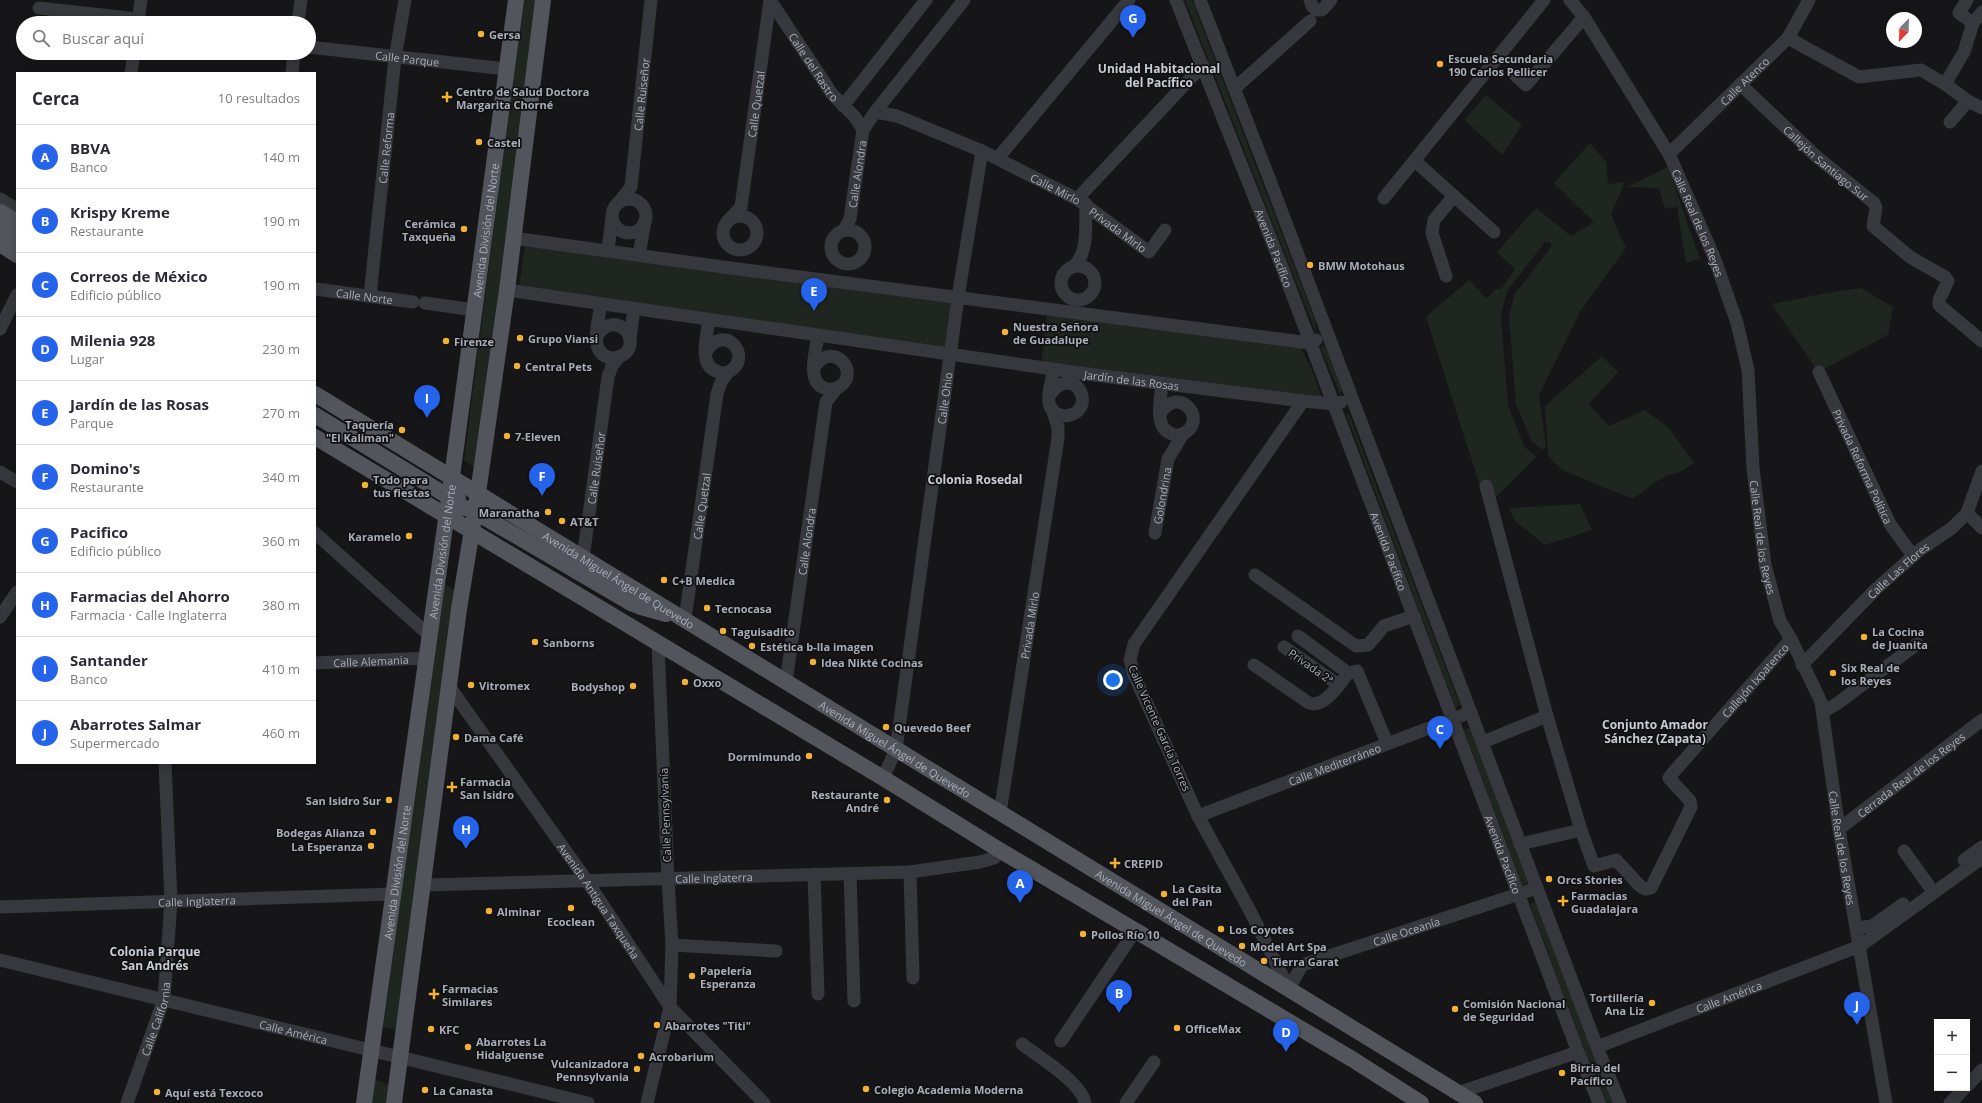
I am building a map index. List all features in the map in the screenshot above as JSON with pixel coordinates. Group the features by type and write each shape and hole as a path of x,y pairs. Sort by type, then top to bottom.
{"main road":[{"name":"Avenida División del Norte","path":"364,1103 452,477 516,0"},
{"path":"394,1103 424,885 449,686 507,290 543,0"},
{"path":"0,212 16,221"},
{"path":"0,228 16,237"},
{"path":"0,244 16,254"},
{"name":"Avenida Miguel Ángel de Quevedo","path":"316,395 1475,1103"},
{"path":"316,416 449,497 463,499 478,493"},
{"path":"316,438 883,778 1001,851 1352,1059 1421,1103"},
{"path":"446,516 450,511 460,508 474,512 634,604 684,619"}],"street":[{"path":"138,16 140,0"},
{"path":"299,16 301,0"},
{"name":"Calle Reforma","path":"370,296 395,58 405,0"},
{"name":"Calle Ruiseñor","path":"631,187 652,0"},
{"name":"Calle del Rastro","path":"770,0 832,94 842,106 855,117 863,130"},
{"name":"Calle Quetzal","path":"741,207 770,0"},
{"path":"842,106 926,0"},
{"path":"863,130 875,112 964,0"},
{"path":"998,158 1129,0"},
{"name":"Avenida Pacífico","path":"1176,0 1334,404 1518,894 1599,1103"},
{"name":"Avenida Pacífico","path":"1200,0 1235,88 1483,742 1597,1047 1620,1103"},
{"path":"1310,0 1312,6 1316,10 1327,5"},
{"path":"1384,198 1544,0"},
{"name":"Calle Real de los Reyes","path":"1570,0 1584,17 1669,154 1714,257 1737,323 1748,370 1753,468 1765,565 1780,620 1791,639 1802,665 1821,702 1839,829 1886,1103"},
{"name":"Calle Atenco","path":"1669,154 1788,38 1809,0"},
{"path":"1967,0 1959,13 1973,23"},
{"path":"39,8 100,16"},
{"path":"1945,84 1964,52 1973,23 1982,12"},
{"path":"1515,75 1526,85 1584,17"},
{"path":"1235,88 1310,21"},
{"path":"1788,38 1859,77 1921,70 1945,84 1968,101 1982,108"},
{"name":"Calle Parque","path":"316,48 395,58 506,69"},
{"path":"131,72 133,60"},
{"path":"292,72 293,60"},
{"path":"1082,202 1202,65"},
{"name":"Callejón Santiago Sur","path":"1740,84 1817,157 1874,203 1876,208 1873,226 1910,257 1945,276 1948,281 1939,300 1939,305 1982,341"},
{"path":"1950,122 1968,101"},
{"path":"875,112 897,116 982,151"},
{"name":"Calle Alondra","path":"849,226 863,130"},
{"name":"Calle Mirlo","path":"982,151 1082,202 1083,253 1091,272"},
{"name":"Calle Ohio","path":"883,778 896,750 958,297 982,151"},
{"path":"1415,160 1494,232"},
{"path":"608,250 613,210 631,187 643,205 646,213 646,221 639,255"},
{"path":"1446,276 1432,233 1434,220 1454,196"},
{"path":"0,199 16,208"},
{"path":"618,203 626,199 635,200 643,205"},
{"name":"Privada Mirlo","path":"1082,202 1149,252 1165,230"},
{"path":"749,270 752,247 756,238 756,230 753,223 741,207 728,221 724,228 723,236 726,243 731,248 738,250 752,247"},
{"path":"728,221 736,217 746,218 753,223"},
{"path":"612,218 615,225 621,230 628,232 635,231 642,227 646,221"},
{"path":"857,284 860,258 864,251 864,243 860,235 849,226 837,233 832,240 831,248 834,256 839,261 846,263 854,262 860,258"},
{"path":"513,238 722,267 1310,343 1328,336"},
{"path":"722,267 726,243"},
{"path":"1083,253 1078,262 1067,270 1062,276 1061,285 1064,292 1069,297 1076,300 1084,299 1090,295"},
{"path":"831,280 834,256"},
{"path":"1074,266 1084,267 1091,272 1094,284 1090,295 1088,314"},
{"name":"Calle Norte","path":"316,289 474,310"},
{"name":"Jardín de las Rosas","path":"507,290 850,341 1162,384 1334,404 1352,398"},
{"path":"1062,311 1064,292"},
{"path":"0,329 16,297"},
{"path":"601,304 596,344 599,351 605,356 612,358 619,357 625,353 629,347 634,309"},
{"path":"709,320 705,359 708,366 714,371 721,373 728,372 734,368 738,362 742,325"},
{"path":"597,336 602,329 610,325 619,325 627,331 630,339"},
{"path":"818,336 814,375 826,402 847,378 850,341"},
{"path":"706,352 711,344 719,340 728,340 736,346 739,354"},
{"name":"Calle Ruiseñor","path":"599,351 606,366 608,377"},
{"path":"814,368 819,360 827,356 836,357 844,362 847,371"},
{"name":"Calle Ruiseñor","path":"583,558 608,377 612,366 619,357"},
{"name":"Calle Quetzal","path":"708,366 716,382 717,394"},
{"path":"1054,370 1049,402 1052,410 1064,417 1072,416 1078,412 1082,405 1087,374"},
{"name":"Calle Quetzal","path":"684,619 717,394 721,382 728,372"},
{"name":"Privada Reforma Política","path":"1818,372 1890,524 1913,556"},
{"path":"816,382 829,390 837,388"},
{"path":"1050,395 1054,387 1062,383 1072,384 1079,390 1083,398"},
{"path":"1162,384 1160,421 1163,428 1168,433 1175,435 1183,434 1189,430 1193,424 1196,388"},
{"name":"Calle Vicente García Torres","path":"1289,989 1249,909 1198,816 1134,675 1130,660 1134,644 1303,401"},
{"name":"Calle Alondra","path":"786,682 826,402"},
{"path":"1160,414 1165,406 1174,402 1183,402 1190,408 1194,417"},
{"name":"Privada Mirlo","path":"1000,813 1058,438 1058,427 1052,410"},
{"name":"Privada Mirlo","path":"1058,438 1062,428 1072,416"},
{"name":"Golondrina","path":"1155,533 1168,459 1163,428"},
{"name":"Golondrina","path":"1168,459 1183,434"},
{"name":"Calle Las Flores","path":"1802,665 1876,589 1913,556 1952,528 1967,513 1982,471"},
{"path":"0,472 16,481"},
{"name":"Callejón Ixpatenco","path":"1486,486 1547,716 1581,830 1594,866 1616,860 1640,886 1645,889 1651,888 1691,807 1690,801 1669,778 1791,639"},
{"path":"1967,513 1982,528"},
{"path":"316,534 430,636"},
{"path":"1255,575 1356,646 1368,645 1384,626 1414,616"},
{"path":"0,617 16,593"},
{"path":"1298,636 1348,673"},
{"name":"Calle Pennsylvania","path":"647,1103 670,1007 672,945 658,644"},
{"path":"1823,712 1838,703 1917,644"},
{"name":"Privada 2ª","path":"1284,647 1339,685"},
{"name":"Calle Alemania","path":"316,663 427,658"},
{"path":"1254,665 1314,705 1319,704 1339,685 1348,673 1354,670 1359,673 1387,744"},
{"name":"Avenida Antigua Taxqueña","path":"449,686 587,881 670,1007 764,1103"},
{"name":"Calle Mediterráneo","path":"1198,816 1471,712"},
{"path":"1483,742 1547,716"},
{"name":"Cerrada Real de los Reyes","path":"1839,829 1982,720"},
{"name":"Calle California","path":"127,1103 164,999 171,901 166,764"},
{"path":"1520,844 1581,830"},
{"path":"1857,928 1872,926 1982,847"},
{"name":"Calle Inglaterra","path":"424,885 910,872 980,862 994,858 1001,851"},
{"path":"1904,852 1929,886"},
{"name":"Calle América","path":"1597,1047 1860,946 1982,858"},
{"path":"910,872 913,978"},
{"path":"850,873 854,1001"},
{"path":"814,874 818,994"},
{"name":"Calle Oceanía","path":"1289,989 1302,965 1537,888"},
{"name":"Calle Inglaterra","path":"0,907 393,894"},
{"path":"1061,1041 1135,931"},
{"path":"672,945 776,951"},
{"name":"Calle América","path":"0,960 588,1103"},
{"path":"1022,1044 1077,1088 1084,1097 1085,1103"},
{"path":"1458,1093 1578,1052"},
{"path":"1126,1103 1154,1062"},
{"path":"1970,1083 1982,1070"},
{"path":"1950,1103 1962,1091"}],"shaded area":[{"path":"523,0 537,0 476,469 464,460"},
{"path":"1185,0 1192,0 1315,320 1316,333"},
{"path":"1486,95 1522,125 1502,155 1465,120"},
{"path":"1590,143 1606,162 1608,184 1625,182 1611,214 1626,248 1581,310 1539,395 1546,446 1542,450 1531,440 1516,404 1509,317 1514,295 1551,247 1551,243 1545,242 1507,291 1501,316 1508,405 1524,446 1536,457 1494,499 1488,511 1426,317 1469,280 1487,299 1495,289 1501,289 1515,269 1497,252 1536,208 1571,236 1594,222 1554,183"},
{"path":"1668,167 1700,259 1686,263 1677,207 1665,209 1659,188 1627,187"},
{"path":"525,246 951,297 944,352 519,286"},
{"path":"1861,288 1893,307 1888,335 1822,370 1816,369 1772,304"},
{"path":"1047,313 1299,344 1312,370 1322,398 1041,366"},
{"path":"1325,346 1343,388 1340,394 1320,347"},
{"path":"1602,356 1618,372 1589,404 1609,426 1645,410 1668,427 1694,463 1680,472 1666,476 1654,483 1633,499 1562,470 1548,456 1545,406"},
{"path":"1346,414 1349,414 1460,705 1455,707"},
{"path":"1580,504 1592,530 1545,545 1515,521 1509,508"},
{"path":"445,584 455,590 399,1030 383,1027"},
{"path":"1470,728 1528,883 1522,885 1464,730"},
{"path":"1535,901 1614,1103 1604,1103 1530,904"},
{"path":"373,1079 390,1085 388,1103 370,1103"}],"place":[{"name":"Gersa","path":"481,34"},
{"name":"Pacifico","path":"1133,38"},
{"name":"Escuela Secundaria 190 Carlos Pellicer","path":"1440,64"},
{"name":"Centro de Salud Doctora Margarita Chorné","path":"447,97"},
{"name":"Castel","path":"479,142"},
{"name":"Cerámica Taxqueña","path":"464,229"},
{"name":"BMW Motohaus","path":"1310,265"},
{"name":"Jardín de las Rosas","path":"814,311"},
{"name":"Nuestra Señora de Guadalupe","path":"1005,332"},
{"name":"Grupo Viansi","path":"520,338"},
{"name":"Firenze","path":"446,341"},
{"name":"Central Pets","path":"517,366"},
{"name":"Santander","path":"427,418"},
{"name":"Taquería \"El Kaliman\"","path":"402,430"},
{"name":"7-Eleven","path":"507,436"},
{"name":"Todo para tus fiestas","path":"365,485"},
{"name":"Domino's","path":"542,496"},
{"name":"Maranatha","path":"548,512"},
{"name":"AT&T","path":"562,521"},
{"name":"Karamelo","path":"409,536"},
{"name":"C+B Medica","path":"664,580"},
{"name":"Tecnocasa","path":"707,608"},
{"name":"Taguisadito","path":"723,631"},
{"name":"La Cocina de Juanita","path":"1864,637"},
{"name":"Sanborns","path":"535,642"},
{"name":"Estética b-lla imagen","path":"752,646"},
{"name":"Idea Nikté Cocinas","path":"813,662"},
{"name":"Six Real de los Reyes","path":"1833,673"},
{"name":"Oxxo","path":"685,682"},
{"name":"Vitromex","path":"471,685"},
{"name":"Bodyshop","path":"633,686"},
{"name":"Quevedo Beef","path":"886,727"},
{"name":"Dama Café","path":"456,737"},
{"name":"Correos de México","path":"1440,749"},
{"name":"Dormimundo","path":"809,756"},
{"name":"Farmacia San Isidro","path":"452,787"},
{"name":"San Isidro Sur","path":"389,800"},
{"name":"Restaurante André","path":"887,800"},
{"name":"Bodegas Alianza","path":"373,832"},
{"name":"La Esperanza","path":"371,846"},
{"name":"Farmacias del Ahorro","path":"466,849"},
{"name":"CREPID","path":"1115,863"},
{"name":"Orcs Stories","path":"1549,879"},
{"name":"La Casita del Pan","path":"1164,894"},
{"name":"Farmacias Guadalajara","path":"1563,901"},
{"name":"BBVA","path":"1020,903"},
{"name":"Ecoclean","path":"571,908"},
{"name":"Alminar","path":"489,911"},
{"name":"Los Coyotes","path":"1221,929"},
{"name":"Pollos Río 10","path":"1083,934"},
{"name":"Model Art Spa","path":"1242,946"},
{"name":"Tierra Garat","path":"1264,961"},
{"name":"Papelería Esperanza","path":"692,976"},
{"name":"Farmacias Similares","path":"434,994"},
{"name":"Tortillería Ana Liz","path":"1652,1003"},
{"name":"Comisión Nacional de Seguridad","path":"1455,1009"},
{"name":"Krispy Kreme","path":"1119,1013"},
{"name":"Abarrotes \"Titi\"","path":"657,1025"},
{"name":"Abarrotes Salmar","path":"1857,1025"},
{"name":"OfficeMax","path":"1177,1028"},
{"name":"KFC","path":"431,1029"},
{"name":"Abarrotes La Hidalguense","path":"468,1047"},
{"name":"Milenia 928","path":"1286,1052"},
{"name":"Acrobarium","path":"641,1056"},
{"name":"Vulcanizadora Pennsylvania","path":"637,1069"},
{"name":"Birria del Pacífico","path":"1562,1073"},
{"name":"Colegio Academia Moderna","path":"866,1089"},
{"name":"La Canasta","path":"425,1090"},
{"name":"Aquí está Texcoco","path":"157,1092"}],"district":[{"name":"Unidad Habitacional del Pacífico","path":"1159,75"},
{"name":"Colonia Rosedal","path":"975,479"},
{"name":"Conjunto Amador Sánchez (Zapata)","path":"1655,731"},
{"name":"Colonia Parque San Andrés","path":"155,958"}]}
